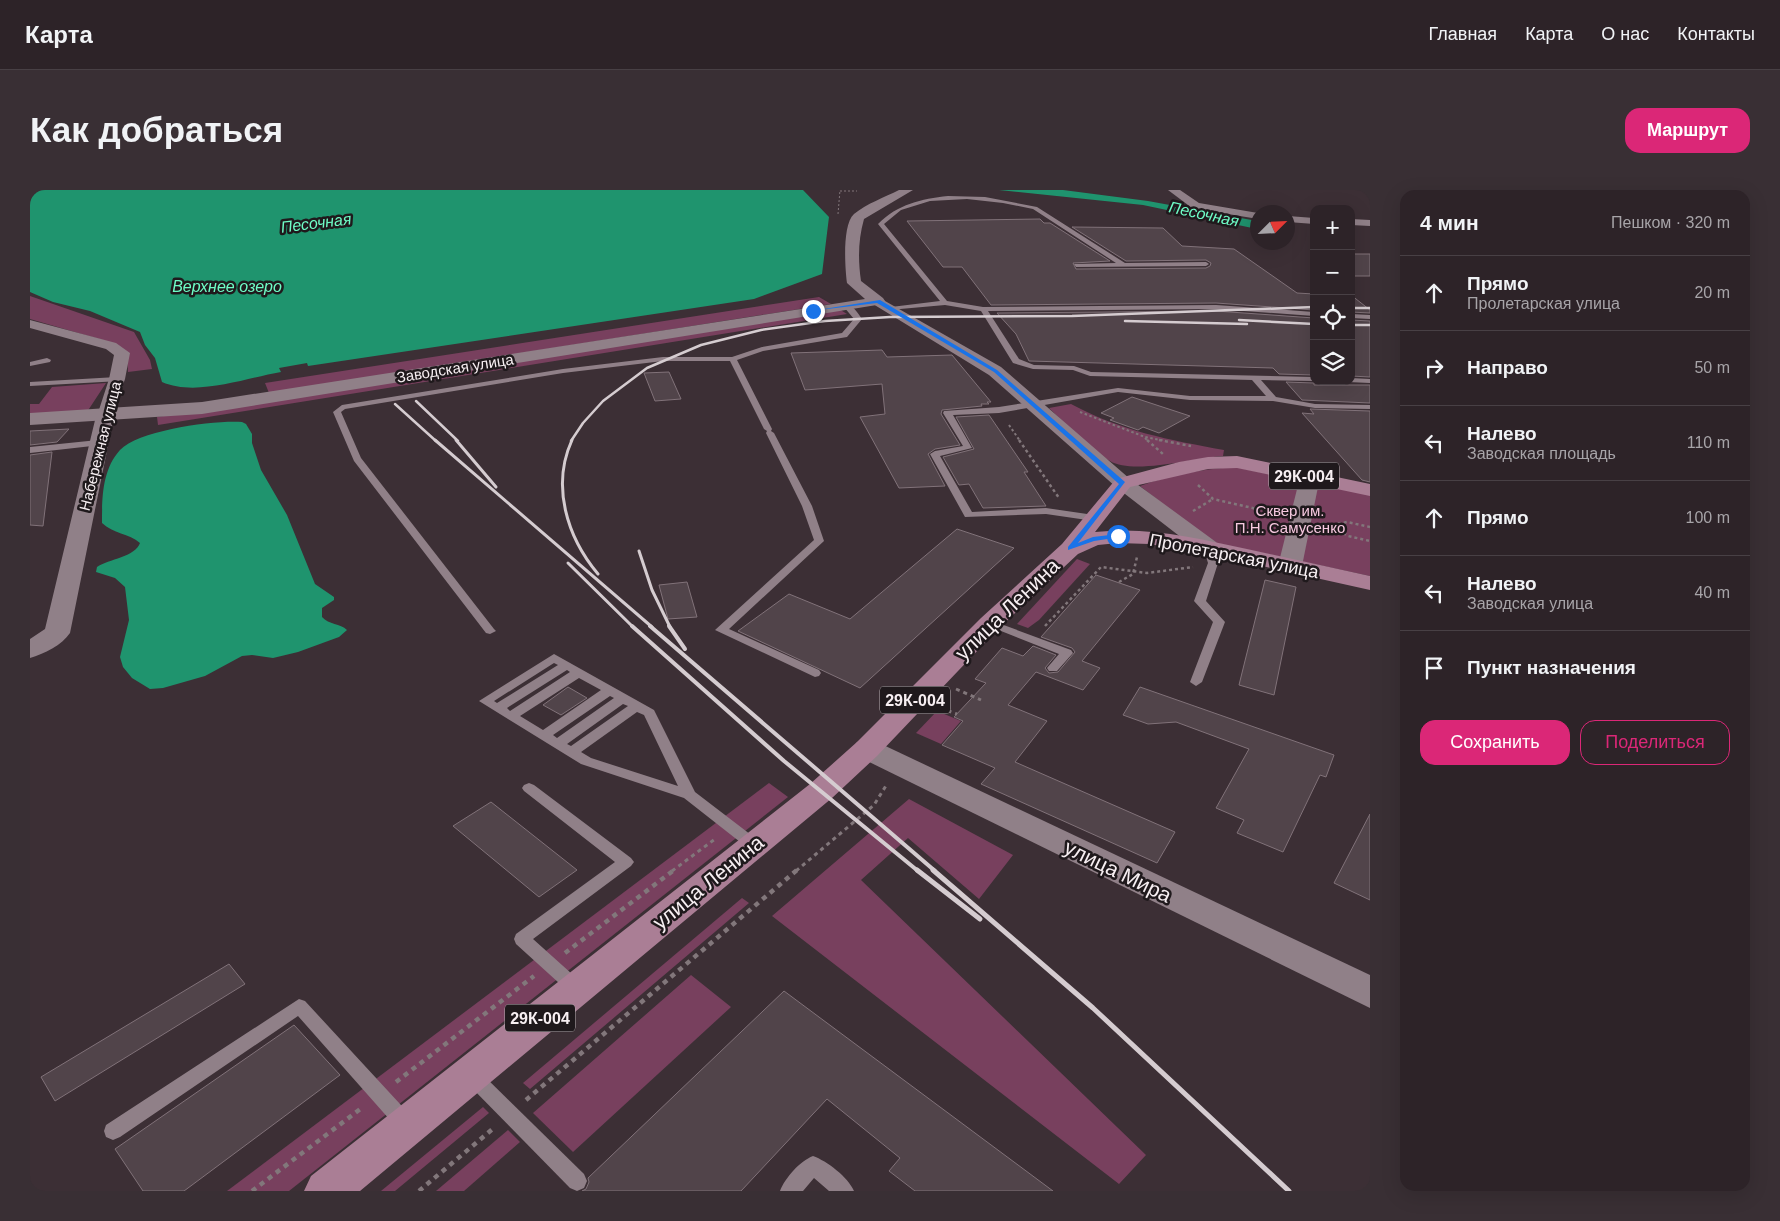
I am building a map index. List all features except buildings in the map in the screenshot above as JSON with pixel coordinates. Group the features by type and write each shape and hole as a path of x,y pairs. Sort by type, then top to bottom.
{"main road":[{"path":"907,190 881,203 858,218 851,236 850,256 854,283 884,305 995,371 1122,484 1208,547"},
{"name":"Заводская улица","path":"30,419 105,416 202,408 846,306 884,305"},
{"name":"Набережная улица","path":"30,650 57,633 105,416"},
{"name":"29К-004","path":"1070,549 1122,484 1150,474 1179,468 1208,463 1237,462 1370,490"},
{"path":"1103,466 1150,474"},
{"path":"1290,566 1310,477"},
{"name":"Пролетарская улица","path":"1070,549 1093,539 1118,536 1149,537 1208,547 1370,583"},
{"name":"улица Ленина","path":"326,1191 470,1074 563,976 742,836 821,791 867,749 990,624 1070,549"},
{"name":"улица Мира","path":"867,749 1368,989"}],"street":[{"path":"1173,190 1196,206 1250,215"},
{"path":"1295,220 1310,221"},
{"path":"1355,222 1370,223"},
{"name":"Набережная улица","path":"30,324 111,346 122,353 117,379 105,416"}],"lane":[{"path":"945,302 882,224 898,209 936,199 961,198 1019,204 1035,208 1124,264"},
{"path":"1076,265 1206,264"},
{"path":"884,305 945,302 983,309 1216,307 1310,314"},
{"path":"490,630 357,459 338,412 342,407 582,369 663,359 733,359 762,349 844,335 858,319 853,311 846,306"},
{"path":"983,309 1016,361 1033,367 1074,368 1090,374 1310,380"},
{"path":"1355,316 1370,317"},
{"path":"733,359 807,506 819,541 721,630 815,673"},
{"path":"30,364 48,360"},
{"path":"1255,378 1273,400"},
{"path":"30,384 117,379"},
{"path":"1355,380 1370,381"},
{"path":"1094,518 1046,511 969,515 935,454 968,448 946,413 999,410 1118,390 1190,398 1273,400 1315,406 1370,407"},
{"path":"30,450 98,443"},
{"path":"1196,682 1219,622 1200,602 1213,563 1208,547"},
{"path":"990,624 1067,653 1053,668"},
{"path":"689,795 649,713 554,658 485,701 586,761 689,795 742,836"},
{"path":"511,716 579,672"},
{"path":"543,736 610,690"},
{"path":"557,744 623,698"},
{"path":"571,752 637,706"},
{"path":"529,788 626,862 522,939 563,976"},
{"path":"113,1131 298,1006 408,1125"},
{"path":"470,1074 577,1181"},
{"path":"790,1191 813,1165 844,1191"}],"path":[{"path":"840,191 856,191"},
{"path":"1060,400 1100,422 1145,437 1199,448"},
{"path":"999,410 1064,506 1062,514"},
{"path":"1145,437 1213,499 1286,515"},
{"path":"1313,521 1331,525 1348,536 1370,541"},
{"path":"1331,525 1347,522 1370,526"},
{"path":"956,689 981,700"},
{"path":"940,708 957,714"},
{"path":"419,1191 874,805"},
{"path":"252,1191 380,1094 563,976 742,836"}],"green space":[{"path":"30,296 134,332 150,360 152,369 128,372 127,352 116,344 30,319"},
{"path":"819,297 831,304 269,393 265,383"},
{"path":"839,309 847,314 158,425 157,417"},
{"path":"106,383 87,412 30,415 30,404 39,404 52,387"},
{"path":"1071,404 1127,428 1224,450 1223,456 1148,466 1120,465 1095,451 1049,408"},
{"name":"Сквер им. П.Н. Самусенко","path":"1235,467 1370,495 1370,576 1211,542 1140,486 1186,473"},
{"path":"1077,559 1090,564 1039,620 1028,628 1017,624"},
{"path":"937,711 961,721 941,744 916,733"},
{"path":"769,783 788,797 289,1191 227,1191"},
{"path":"909,799 1013,855 979,899 908,838 861,880 1146,1155 1119,1184 772,916"},
{"path":"742,898 749,903 530,1089 523,1083"},
{"path":"691,975 731,1007 573,1152 533,1113"},
{"path":"483,1107 489,1113 395,1191 381,1191"},
{"path":"508,1130 520,1142 464,1191 436,1191"}],"water":[{"name":"Верхнее озеро","path":"30,190 803,190 829,217 822,274 754,299 308,366 307,363 279,368 281,372 237,382 190,388 162,382 155,358 145,345 140,332 90,311 53,302 30,292"},
{"name":"Песочная","path":"999,190 1063,190 1148,201 1250,220 1250,228 1143,205"},
{"path":"242,422 246,424 252,434 252,443 261,470 287,515 315,584 334,597 334,600 322,608 322,617 347,630 339,637 298,652 273,658 252,655 242,656 205,676 163,688 150,689 132,678 123,667 120,657 129,620 125,587 115,578 96,572 97,567 102,564 133,552 140,543 131,537 106,527 102,523 106,475 120,450 143,437 197,425"}],"railway":[{"path":"571,441 583,423 603,401 647,368 701,345 761,330 825,321 890,317 1072,316 1310,307"},
{"path":"1355,308 1370,308"},
{"path":"1239,320 1310,324"},
{"path":"1125,321 1247,324"},
{"path":"1355,325 1370,325"},
{"path":"416,401 458,441"},
{"path":"395,404 436,441"},
{"path":"435,440 652,627"},
{"path":"456,440 496,487"},
{"path":"572,440 566,457 563,475 563,493 566,510 578,544 598,574"},
{"path":"639,551 652,590 670,627"},
{"path":"568,563 633,627"},
{"path":"632,626 784,761 918,871"},
{"path":"650,626 935,871"},
{"path":"669,626 685,649"},
{"path":"917,870 980,919"},
{"path":"933,870 1093,1008 1289,1191"}],"route":[{"path":"813,311 878,301 995,371 1017,388 1122,484 1070,549 1093,539 1118,536"}]}
